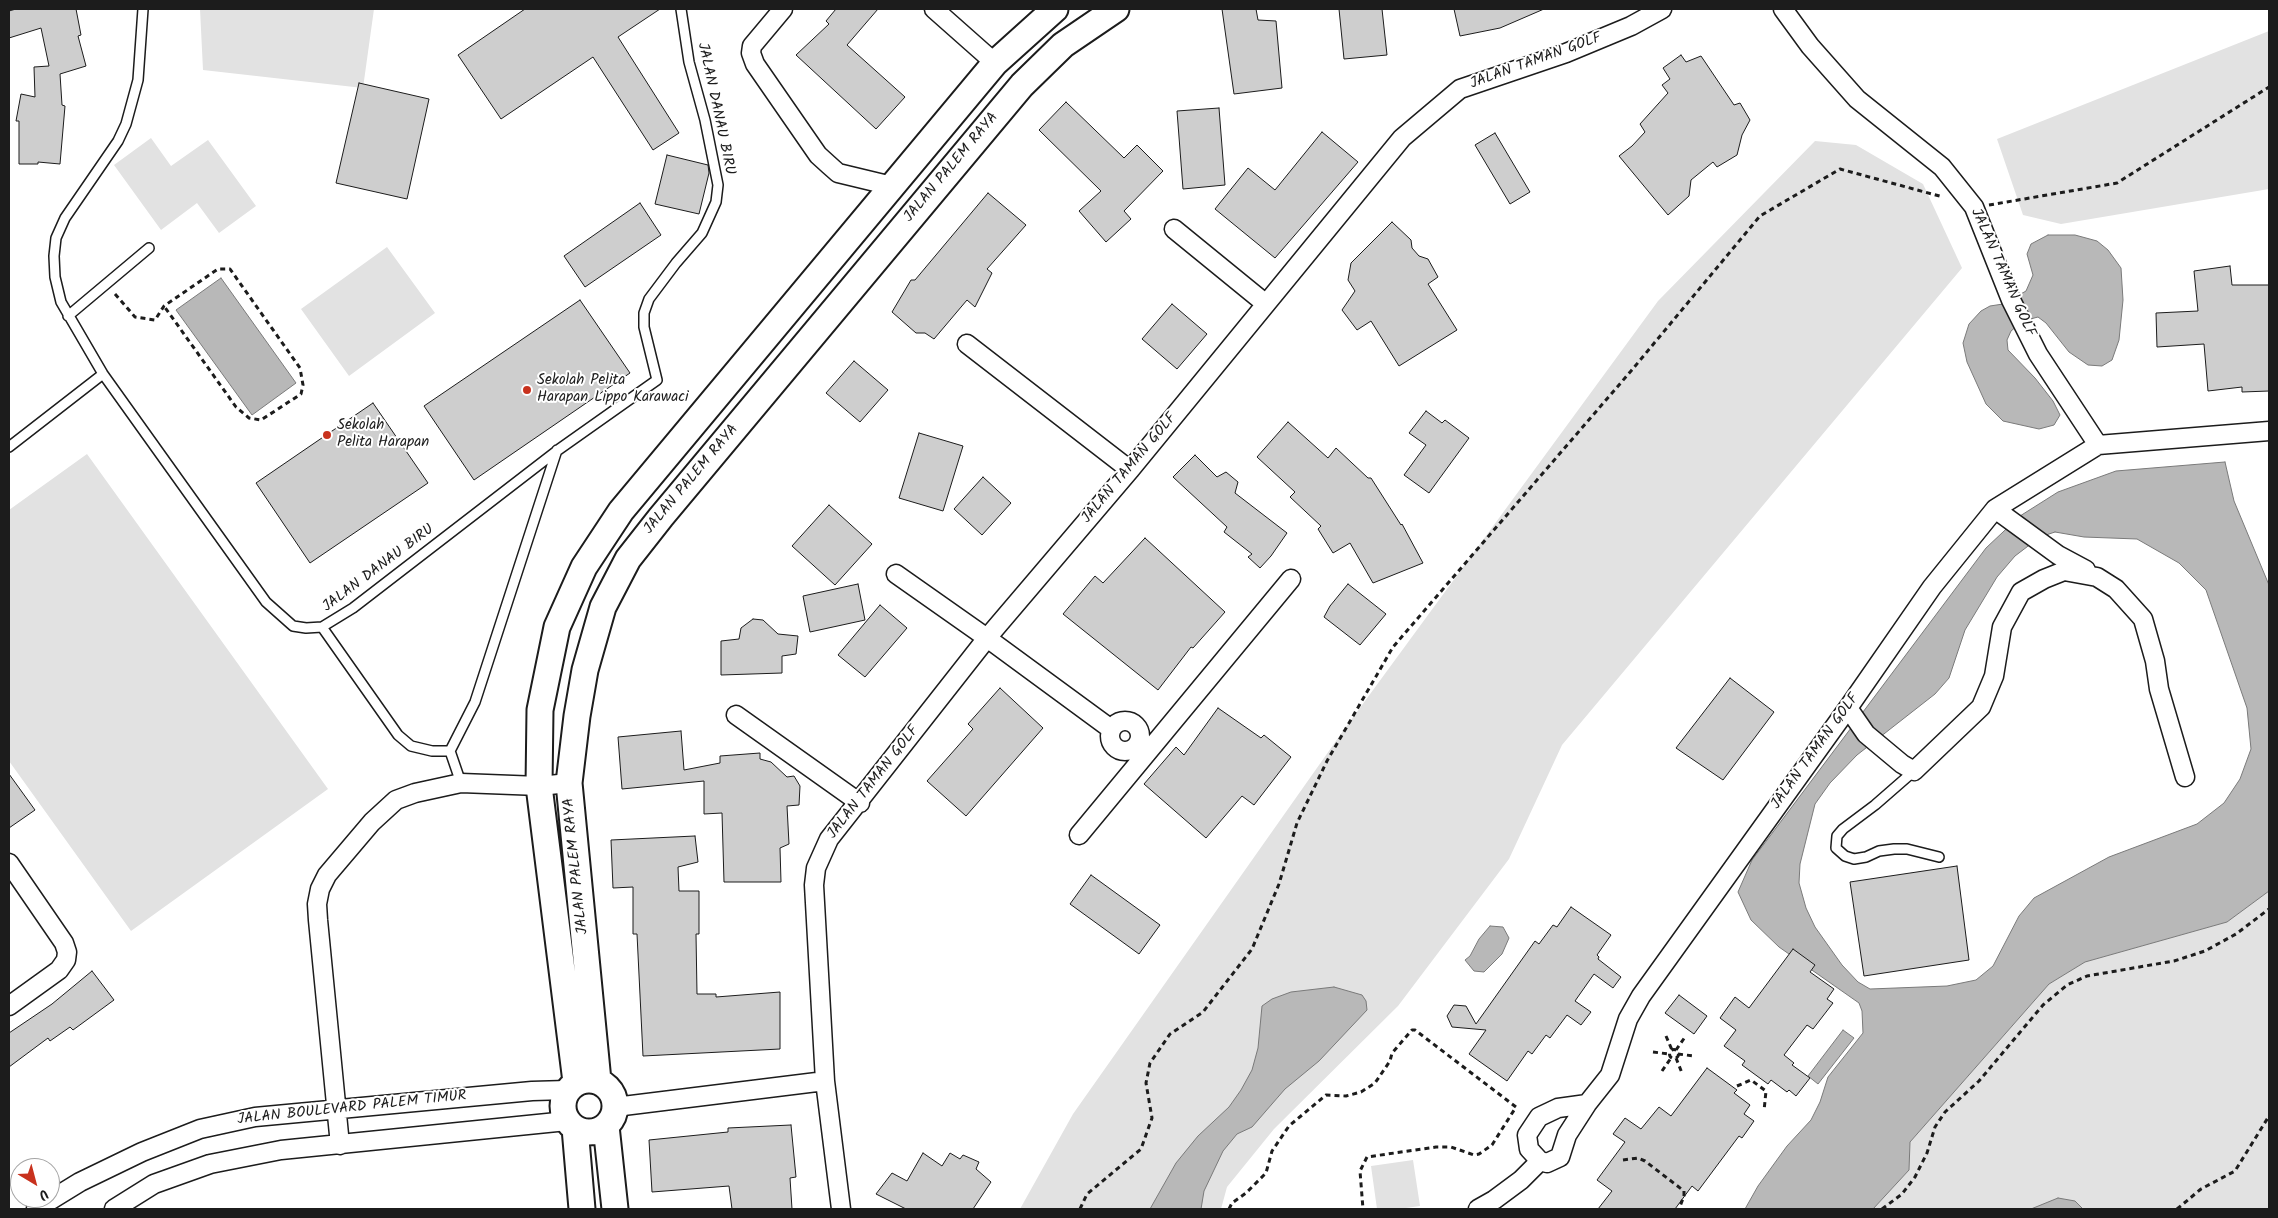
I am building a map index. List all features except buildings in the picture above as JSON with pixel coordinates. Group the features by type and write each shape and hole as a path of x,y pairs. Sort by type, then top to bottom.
{"street":[{"path":"783,9 752,46 751,53 755,64 818,155 829,165 838,173 892,186"},
{"path":"934,9 999,59"},
{"path":"952,9 999,59"},
{"name":"JALAN PALEM RAYA","path":"581,1085 539,786 540,710 557,627 584,566 621,511 999,59 1056,9"},
{"name":"JALAN PALEM RAYA","path":"581,1085 569,783 585,670 603,606 628,558 1022,84 1063,45 1116,9"},
{"name":"JALAN TAMAN GOLF","path":"841,1209 825,1081 814,885 816,868 829,839 860,803 987,638 1130,470 1402,138 1460,89 1566,53 1631,26 1662,9"},
{"name":"JALAN TAMAN GOLF","path":"1782,9 1810,46 1857,98 1942,167 1974,207 2011,300 2038,354 2098,445"},
{"path":"1174,229 1266,304"},
{"path":"967,344 1130,470"},
{"name":"JALAN TAMAN GOLF","path":"1478,1209 1514,1185 1540,1161 1547,1163 1560,1157 1567,1135 1587,1104 1610,1075 1628,1020 1641,996 1851,713 1932,587 2001,513 2098,445 2269,431"},
{"path":"2001,513 2058,555 2116,589 2143,619 2155,661 2158,690 2185,777"},
{"path":"1851,713 1866,734 1908,768 1981,706 1994,676 2002,627 2021,592 2044,579 2064,571 2097,577"},
{"path":"896,574 1111,729 1110,742 1119,751 1126,752 1141,749"},
{"path":"1079,835 1141,749 1291,579"},
{"path":"736,715 860,803"},
{"path":"340,1144 318,920 320,889 327,875 372,822 396,800 414,793 461,783 539,786 569,783"},
{"path":"9,863 64,943 67,952 66,960 60,970 9,1006"},
{"path":"114,1209 154,1184 210,1164 281,1150 571,1124 585,1132 596,1131 610,1116 825,1081"},
{"path":"582,1209 571,1124 563,1111 563,1100 581,1085 607,1086 613,1096 610,1116 615,1209"},
{"name":"JALAN BOULEVARD PALEM TIMUR","path":"36,1209 89,1177 142,1152 200,1129 255,1117 581,1085"},
{"path":"1540,1161 1529,1149 1527,1135 1539,1117 1558,1108 1587,1104"}],"lane":[{"name":"JALAN DANAU BIRU","path":"143,9 138,80 126,124 118,141 65,218 56,238 54,256 55,277 61,302 103,374 266,602 293,626 322,627 353,608 558,450 657,380 644,327 644,313 649,299 702,233 716,202 716,172 689,62 681,9"},
{"path":"68,316 149,248"},
{"path":"9,447 103,374"},
{"path":"461,783 450,751 475,702 558,450"},
{"path":"322,627 398,735 411,746 450,751"},
{"path":"1908,768 1875,805 1843,829 1838,836 1836,848 1845,856 1854,859 1866,857 1879,851 1894,849 1938,857"}],"path":[{"path":"1080,1209 1087,1194 1141,1149 1152,1118 1146,1083 1150,1063 1170,1034 1203,1012 1252,949 1279,884 1297,823 1327,761 1393,647 1625,378 1760,216 1840,169 1927,192 1974,207 2117,183 2269,87"},
{"path":"106,284 135,317 155,320 164,306 218,269 230,269 300,368 303,385 301,394 261,420 249,418 236,407 164,306"},
{"path":"1882,1209 1902,1194 1915,1177 1927,1153 1935,1128 1945,1112 1978,1081 2043,1004 2067,986 2087,976 2174,961 2205,951 2236,934 2269,909"},
{"path":"1229,1209 1232,1203 1246,1193 1266,1173 1272,1150 1289,1126 1326,1096 1346,1096 1362,1092 1375,1083 1387,1067 1392,1053 1412,1030 1415,1030 1516,1107 1492,1144 1474,1156 1451,1147 1436,1147 1366,1157 1360,1171 1363,1209"},
{"path":"1666,1036 1682,1073"},
{"path":"1662,1071 1686,1037"},
{"path":"1653,1052 1694,1056"},
{"path":"1737,1086 1751,1080 1766,1091 1764,1111"},
{"path":"2178,1209 2201,1189 2235,1171 2269,1116"},
{"path":"1623,1160 1638,1158 1645,1161 1684,1191 1679,1209"}],"shaded area":[{"path":"200,9 374,9 363,88 203,70"},
{"path":"2269,31 2269,189 2061,224 2023,215 1997,139"},
{"path":"151,138 171,166 208,140 256,206 219,233 197,203 161,230 114,165"},
{"path":"1815,141 1856,145 1923,184 1962,268 1562,745 1509,859 1398,1006 1274,1129 1227,1187 1221,1209 1020,1209 1073,1114 1343,731 1658,301"},
{"path":"2048,235 2075,235 2097,241 2108,250 2121,268 2123,300 2119,340 2112,360 2102,366 2088,365 2069,352 2046,323 2038,317 2023,321 2011,331 2007,340 2008,350 2035,378 2053,401 2060,415 2054,425 2039,429 2003,421 1986,404 1967,362 1963,343 1969,324 1981,311 1990,306 2003,304 2026,291 2033,275 2027,254 2031,244"},
{"path":"387,247 435,313 349,376 301,309"},
{"path":"221,278 296,383 252,415 176,310"},
{"path":"87,454 328,789 131,931 9,761 9,510"},
{"path":"2225,462 2234,501 2269,585 2269,891 2227,922 2085,962 2049,984 1910,1142 1909,1170 1873,1209 1745,1209 1758,1186 1787,1146 1811,1120 1820,1102 1828,1077 1863,1033 1862,1011 1859,1003 1779,947 1751,920 1738,892 1752,860 1986,548 2020,516 2058,492 2116,471","holes":["2055,532 2084,537 2137,539 2179,563 2206,590 2247,708 2251,749 2240,779 2224,803 2197,824 2109,857 2034,898 2019,916 1993,966 1976,980 1947,986 1870,989 1858,982 1842,965 1815,927 1806,908 1799,883 1800,864 1815,804 1830,783 1857,755 1935,694 1949,678 1965,630 1997,577 2015,556 2040,537"]},
{"path":"2269,891 2269,1209 1873,1209 1909,1170 1910,1142 2049,984 2085,962 2227,922"},
{"path":"1490,926 1503,927 1509,938 1502,954 1484,972 1474,971 1465,960 1470,956 1479,939"},
{"path":"1334,987 1362,995 1366,1001 1367,1010 1319,1061 1285,1089 1252,1127 1237,1134 1223,1151 1204,1191 1201,1209 1150,1209 1176,1163 1198,1136 1229,1107 1241,1090 1252,1070 1258,1048 1262,1006 1272,999 1291,992"},
{"path":"1843,1030 1854,1038 1818,1084 1808,1076"},
{"path":"1413,1160 1420,1206 1399,1209 1377,1209 1371,1166"},
{"path":"2058,1198 2075,1201 2083,1209 2031,1209"}],"place":[{"name":"Sekolah Pelita Harapan Lippo Karawaci","path":"527,390"},
{"name":"Sekolah Pelita Harapan","path":"327,435"}]}
